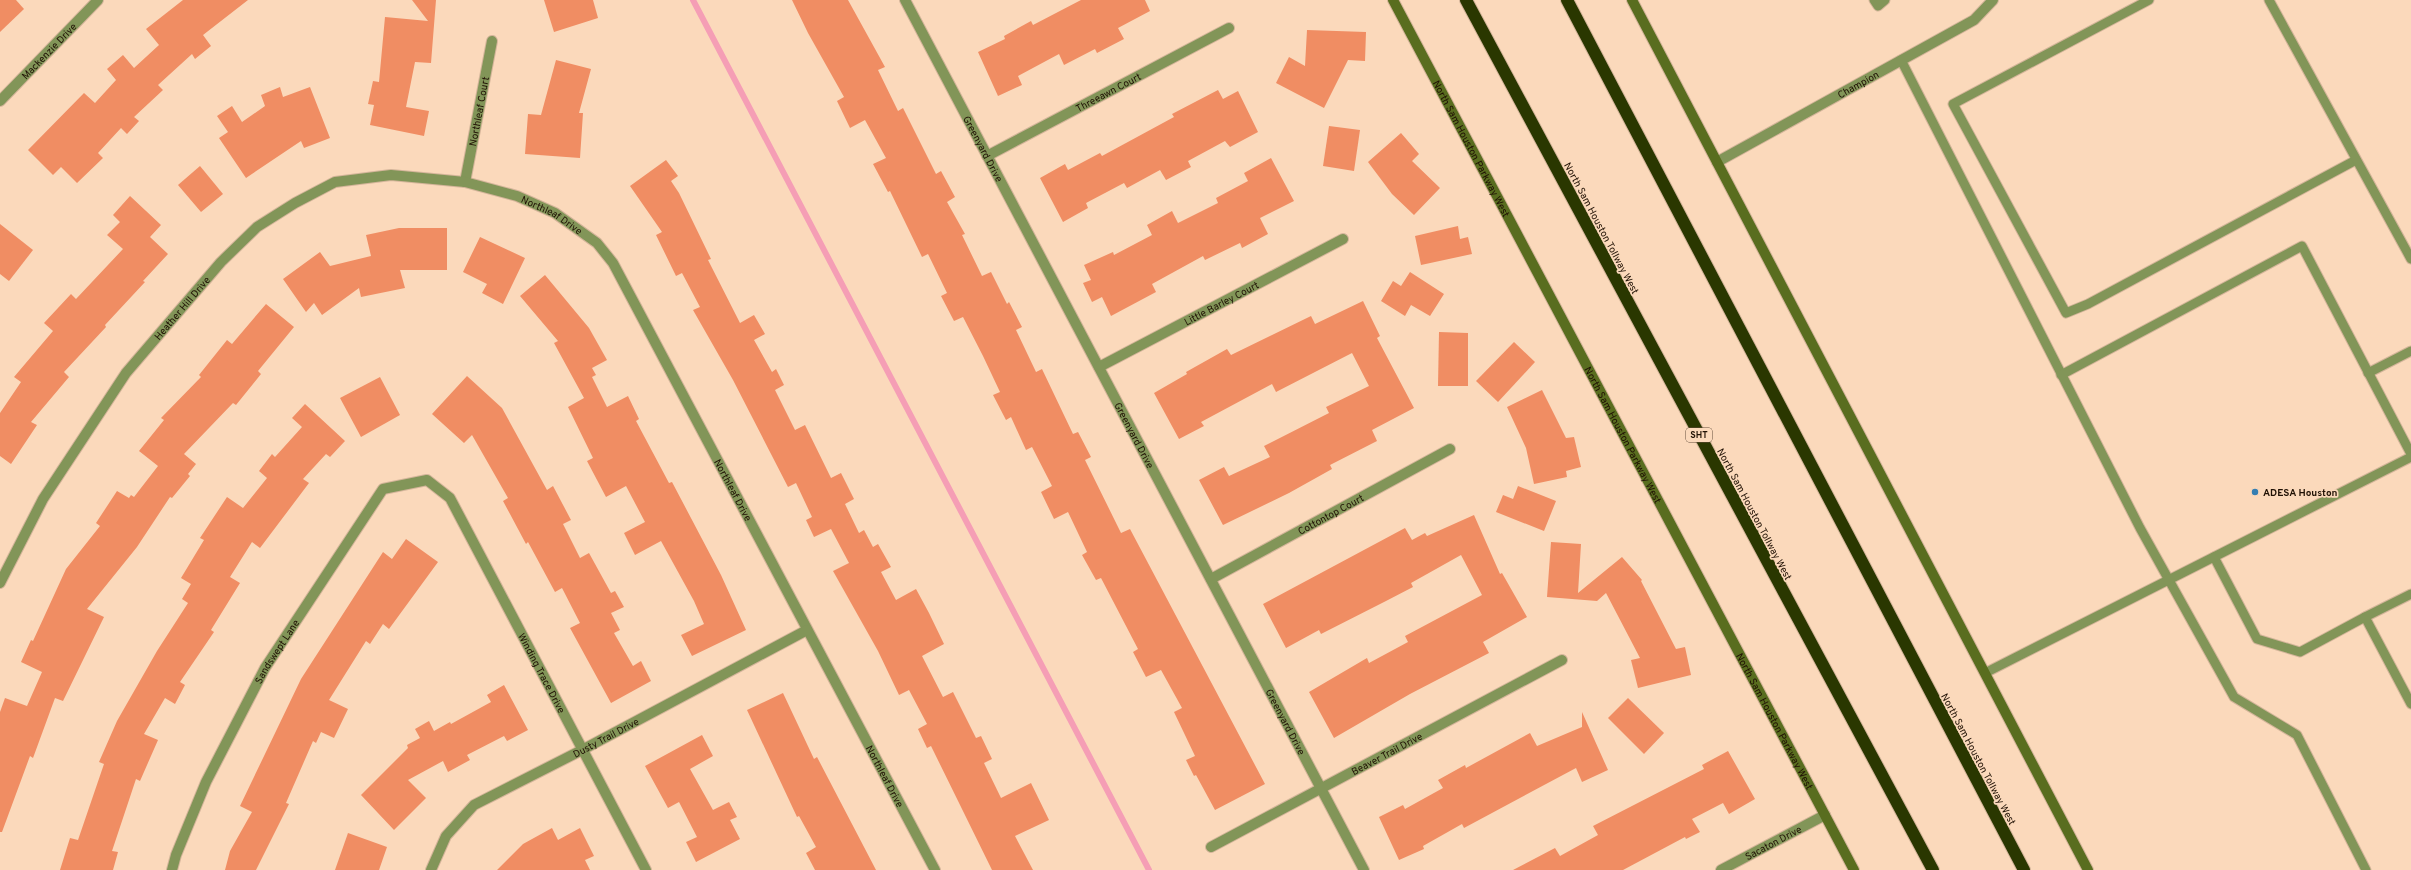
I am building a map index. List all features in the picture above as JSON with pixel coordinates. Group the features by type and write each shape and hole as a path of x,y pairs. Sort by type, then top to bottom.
{"highway":[{"name":"North Sam Houston Tollway West","path":"1466,0 1933,870"},
{"name":"North Sam Houston Tollway West","path":"1567,0 2024,870"}],"main road":[{"name":"North Sam Houston Parkway West","path":"1393,0 1854,870"},
{"path":"1632,0 2088,870"}],"street":[{"name":"Mackenzie Drive","path":"1,99 98,0"},
{"name":"Greenyard Drive","path":"905,0 1364,870"},
{"name":"Champion","path":"1717,162 1974,20 1993,0"},
{"name":"Threeawn Court","path":"987,156 1229,28"},
{"name":"Northleaf Court","path":"465,182 492,41"},
{"name":"Heather Hill Drive","path":"0,583 43,499 126,373 221,262 257,227 295,203 335,182 391,175 465,182"},
{"name":"Northleaf Drive","path":"465,182 517,196 555,213 597,243 613,263 935,870"},
{"name":"Little Barley Court","path":"1099,367 1343,239"},
{"name":"Cottontop Court","path":"1211,579 1450,449"},
{"name":"Sandswept Lane","path":"172,870 176,855 206,782 265,668 383,490 426,480 430,483"},
{"name":"Winding Trace Drive","path":"430,483 450,498 646,870"},
{"name":"Dusty Trail Drive","path":"430,870 446,836 474,805 582,750 807,630"},
{"name":"Beaver Trail Drive","path":"1211,847 1562,660"},
{"name":"Sacaton Drive","path":"1721,870 1825,815"}],"lane":[{"path":"1874,0 1878,6 1886,0"},
{"path":"2149,0 1953,104 2066,313 2088,304 2356,160"},
{"path":"2269,0 2411,259"},
{"path":"1901,60 2061,375 2168,580 2234,697 2297,735 2366,870"},
{"path":"1985,673 2411,456 2302,246 2061,375"},
{"path":"2368,372 2411,351"},
{"path":"2214,557 2257,639 2300,652 2411,594"},
{"path":"2365,617 2411,704"}],"building":[{"path":"0,0 16,0 24,9 0,32"},
{"path":"183,0 248,0 203,35 211,46 195,59 192,54 158,85 163,90 134,117 139,121 127,134 121,128 98,153 103,158 77,183 61,167 53,175 28,150 84,93 95,103 116,80 107,69 123,55 134,68 159,45 146,29"},
{"path":"412,0 436,0 431,63 415,62 406,107 429,111 424,136 370,125 374,105 368,104 373,81 379,82 385,17 428,21"},
{"path":"544,0 593,0 598,18 554,32"},
{"path":"792,0 848,0 885,67 878,70 898,111 903,108 936,174 941,171 955,197 947,202 965,234 962,235 982,276 991,272 1007,304 1009,302 1022,327 1016,330 1036,372 1042,369 1073,434 1078,432 1091,457 1085,460 1121,533 1130,529 1265,784 1215,810 1196,775 1194,776 1186,760 1195,756 1174,712 1182,708 1161,670 1146,677 1133,652 1138,649 1101,578 1096,580 1082,555 1087,552 1068,512 1054,519 1041,492 1052,486 1032,447 1026,450 1011,417 1006,420 993,395 1000,392 963,317 954,321 941,296 947,293 928,254 922,257 890,191 888,192 873,164 886,158 865,120 850,128 837,101 844,97 808,33"},
{"path":"1081,0 1145,0 1150,11 1118,28 1124,39 1097,53 1095,49 1064,65 1059,54 1018,76 1022,85 998,96 978,52 1005,39 1004,36 1031,21 1033,25"},
{"path":"1307,30 1366,32 1365,61 1348,60 1324,108 1276,83 1289,57 1305,66"},
{"path":"556,60 591,69 579,113 583,113 580,158 525,154 528,114 541,115"},
{"path":"280,87 283,97 310,87 330,138 304,148 301,141 246,178 219,138 228,132 217,116 232,106 242,122 265,106 261,95"},
{"path":"1218,90 1223,99 1238,91 1258,132 1230,147 1225,141 1188,161 1191,167 1166,180 1160,170 1127,188 1124,183 1086,203 1088,208 1063,222 1040,178 1065,164 1068,170 1100,153 1102,156 1174,117 1172,114"},
{"path":"1329,126 1360,130 1354,171 1323,166"},
{"path":"1401,133 1419,154 1412,161 1440,188 1414,215 1392,194 1368,162"},
{"path":"1271,158 1294,201 1260,218 1268,234 1242,248 1240,243 1205,260 1203,256 1152,284 1156,292 1111,316 1102,297 1092,302 1083,283 1091,280 1084,265 1113,252 1114,255 1152,235 1147,225 1172,211 1178,223 1218,203 1216,198 1248,181 1244,173"},
{"path":"666,160 678,176 671,181 679,193 711,259 708,260 740,323 754,315 765,334 754,340 772,372 776,369 784,385 775,390 795,430 805,425 831,478 841,473 854,499 845,504 859,533 864,530 873,547 878,544 891,567 881,572 896,600 916,589 929,613 944,644 922,656 943,697 953,692 976,738 981,736 992,759 984,763 1001,798 1031,783 1049,820 1015,836 1033,870 992,870 931,746 927,748 918,729 927,724 909,690 899,695 878,651 833,571 849,563 831,529 814,537 806,520 812,517 796,483 788,487 733,380 693,310 700,307 682,273 676,276 656,235 662,232 630,186"},
{"path":"200,166 223,194 201,212 178,185"},
{"path":"130,196 161,225 150,237 168,254 143,281 145,282 105,325 106,327 64,372 69,377 31,422 37,425 11,464 0,456 0,413 21,382 14,377 53,331 44,323 71,294 76,299 123,249 107,235 120,222 113,215"},
{"path":"0,224 33,250 9,281 0,274"},
{"path":"1458,226 1460,239 1468,237 1472,254 1421,265 1415,236"},
{"path":"399,228 447,228 447,270 400,270 405,288 361,297 359,288 322,315 314,303 306,312 283,279 320,252 330,266 371,256 366,235"},
{"path":"480,237 525,258 503,304 482,293 487,284 463,272"},
{"path":"1410,272 1444,294 1430,316 1411,305 1405,316 1381,301 1393,281 1401,286"},
{"path":"545,275 589,328 607,360 592,368 596,375 592,377 607,407 628,396 639,419 636,421 669,483 672,482 721,575 746,630 692,656 681,635 704,624 694,601 661,541 635,555 624,533 645,522 626,486 606,497 587,461 593,458 568,407 584,398 554,343 558,341 520,296"},
{"path":"1363,301 1380,336 1377,338 1414,408 1372,430 1377,441 1330,465 1332,469 1289,493 1223,525 1199,480 1224,467 1229,476 1270,457 1264,446 1329,413 1326,407 1369,386 1352,353 1276,392 1272,384 1201,422 1204,426 1179,439 1154,393 1187,374 1186,372 1227,349 1231,355 1311,316 1315,324"},
{"path":"266,304 294,327 258,371 261,374 236,405 233,403 184,454 196,464 188,474 190,476 172,498 170,497 137,547 87,609 104,617 63,701 55,698 33,758 30,756 2,832 0,832 0,712 5,698 27,706 42,672 21,662 31,640 33,641 66,569 100,526 96,523 117,491 129,498 131,495 134,497 158,466 139,451 164,420 161,418 201,377 199,375 227,340 232,344"},
{"path":"1439,332 1468,333 1468,386 1438,386"},
{"path":"1514,342 1535,362 1498,402 1476,381"},
{"path":"467,376 502,408 547,490 553,486 571,520 563,524 580,558 589,553 611,593 615,591 624,607 611,613 620,630 614,633 633,666 641,661 651,681 611,703 570,628 580,623 562,588 555,592 528,542 526,544 503,501 508,498 472,435 464,443 432,414"},
{"path":"380,377 400,415 361,437 340,398"},
{"path":"1542,390 1566,438 1574,437 1581,467 1566,471 1567,477 1534,484 1526,448 1507,407"},
{"path":"305,404 345,441 330,457 326,454 303,479 309,483 260,548 252,542 230,577 240,583 211,630 214,632 180,682 185,685 175,704 165,698 144,734 158,740 140,781 136,779 112,851 118,852 113,870 60,870 70,838 78,840 104,764 99,762 117,721 157,651 188,603 182,599 191,584 181,578 204,540 200,538 227,497 243,508 267,478 259,471 272,454 275,457 302,427 292,418"},
{"path":"1518,486 1556,501 1544,531 1496,512 1503,495 1513,499"},
{"path":"1474,515 1500,574 1502,573 1527,617 1483,642 1489,653 1410,694 1334,738 1309,692 1367,658 1369,663 1408,642 1405,636 1482,595 1461,555 1411,583 1413,587 1321,634 1319,630 1286,648 1263,604 1405,528 1412,540 1425,533 1427,536"},
{"path":"406,539 438,562 389,629 383,624 370,644 366,641 329,700 348,709 334,738 321,732 316,743 313,741 286,803 289,804 256,870 225,870 230,851 252,812 240,806 301,679 383,552 392,559"},
{"path":"1551,542 1581,544 1578,593 1622,557 1642,580 1641,581 1676,649 1685,647 1691,675 1638,688 1631,660 1640,658 1606,593 1597,601 1547,597"},
{"path":"504,685 528,730 507,741 504,736 467,755 470,760 448,772 443,761 408,780 426,798 394,830 361,795 408,748 407,745 420,738 415,729 429,721 434,731 450,722 451,724 491,702 487,695"},
{"path":"783,693 814,759 817,757 876,870 815,870 806,853 816,847 799,816 797,817 747,710"},
{"path":"1628,698 1664,733 1644,754 1608,718"},
{"path":"1582,712 1608,770 1582,782 1576,768 1464,828 1462,824 1423,846 1424,849 1399,860 1379,817 1403,805 1405,809 1443,788 1438,780 1465,765 1466,768 1530,733 1537,746 1582,727"},
{"path":"702,735 713,756 690,769 713,810 729,802 737,817 730,820 740,839 696,862 686,842 697,837 679,802 668,808 645,766"},
{"path":"1728,751 1755,799 1729,814 1723,803 1692,819 1700,832 1686,839 1685,837 1623,870 1513,870 1555,848 1560,856 1598,835 1593,826 1704,769 1702,765"},
{"path":"552,828 558,840 580,828 594,856 585,860 590,870 497,870 523,844"},
{"path":"348,833 387,847 379,870 335,870"}],"waterway":[{"path":"693,0 1149,870"}],"place":[{"name":"ADESA Houston","path":"2255,492"}]}
